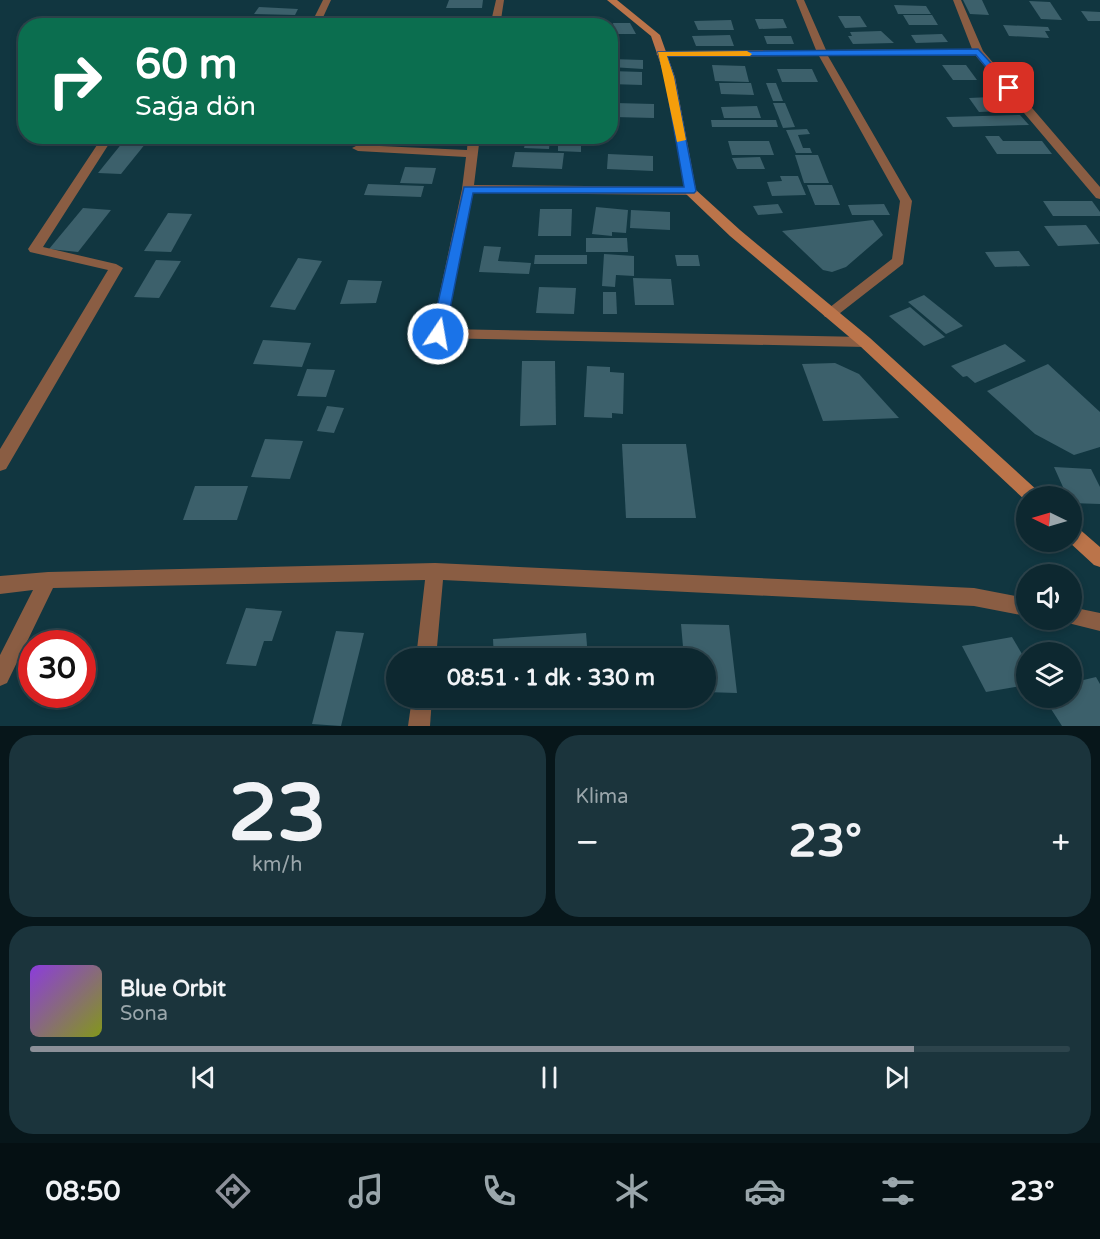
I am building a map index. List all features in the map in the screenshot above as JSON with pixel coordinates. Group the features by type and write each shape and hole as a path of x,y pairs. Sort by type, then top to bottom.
{"street":[{"path":"318,18 327,0"},
{"path":"497,18 500,0"},
{"path":"611,0 655,35 670,77 690,191 865,342 1021,486"},
{"path":"800,0 823,55 906,201 898,261 830,314"},
{"path":"957,0 978,52 1100,195"},
{"path":"661,54 823,55 978,52"},
{"path":"0,464 116,268 35,249 104,144"},
{"path":"473,144 468,189 438,334 865,342"},
{"path":"358,148 471,154"},
{"path":"468,189 690,191"},
{"path":"1082,542 1100,559"},
{"path":"427,648 435,572"},
{"path":"0,585 48,580 435,572 974,597 1016,605"},
{"path":"0,676 48,580"},
{"path":"1082,618 1100,622"},
{"path":"419,726 421,708"}],"building":[{"path":"449,0 483,0 482,8 446,8"},
{"path":"963,0 982,0 989,15 970,14"},
{"path":"1029,1 1050,2 1062,20 1041,19"},
{"path":"894,5 926,6 931,14 898,14"},
{"path":"259,7 298,9 295,15 254,14"},
{"path":"1081,11 1100,12 1100,21 1088,21"},
{"path":"903,15 932,15 938,25 909,25"},
{"path":"838,16 860,16 867,27 845,28"},
{"path":"755,19 783,19 787,28 759,29"},
{"path":"731,20 734,30 698,30 694,21"},
{"path":"618,23 630,23 636,34 618,34"},
{"path":"1003,25 1048,27 1050,31 1045,31 1049,38 1009,36"},
{"path":"881,31 894,43 853,44 848,36 852,36 850,32"},
{"path":"942,34 948,42 916,43 911,35"},
{"path":"730,35 734,46 696,46 692,36"},
{"path":"764,36 791,36 794,44 767,44"},
{"path":"618,59 643,60 643,69 618,67"},
{"path":"712,65 745,66 749,82 715,81"},
{"path":"942,65 966,65 977,80 953,80"},
{"path":"777,69 812,69 818,82 782,82"},
{"path":"618,71 642,72 642,85 618,84"},
{"path":"719,83 751,83 754,95 721,94"},
{"path":"766,83 776,83 783,101 773,101"},
{"path":"991,97 1001,111 979,112 969,98"},
{"path":"618,103 654,104 654,118 618,117"},
{"path":"773,103 785,103 795,127 783,128"},
{"path":"757,106 761,118 724,118 721,107"},
{"path":"1020,115 1029,125 953,127 946,117"},
{"path":"711,120 776,120 778,127 712,127"},
{"path":"807,129 810,134 798,135 803,148 810,148 812,153 796,153 786,130"},
{"path":"985,136 999,136 1003,141 1042,141 1052,154 997,154"},
{"path":"728,141 769,141 774,155 732,155"},
{"path":"121,144 145,144 121,174 98,173"},
{"path":"525,144 550,144 549,149 524,148"},
{"path":"558,144 581,144 581,152 558,151"},
{"path":"515,152 564,153 562,169 512,167"},
{"path":"608,154 653,156 653,171 607,169"},
{"path":"795,155 818,155 829,183 804,183"},
{"path":"760,157 765,169 737,169 732,158"},
{"path":"405,167 436,168 432,184 400,183"},
{"path":"780,176 798,176 806,195 772,196 767,182 782,181"},
{"path":"368,184 424,186 421,197 364,195"},
{"path":"807,185 832,185 840,205 815,205"},
{"path":"1043,201 1092,201 1100,212 1100,216 1053,216"},
{"path":"778,204 783,213 758,215 753,206"},
{"path":"884,204 890,215 852,215 848,205"},
{"path":"596,207 628,210 626,233 612,232 612,236 592,234"},
{"path":"83,208 111,210 78,252 49,249"},
{"path":"540,209 572,209 571,236 538,236"},
{"path":"631,210 670,212 670,230 630,228"},
{"path":"168,213 192,214 171,252 144,251"},
{"path":"873,220 883,235 846,267 832,272 823,270 782,231"},
{"path":"1086,225 1100,244 1058,246 1044,226"},
{"path":"586,238 627,238 628,252 586,252"},
{"path":"484,246 501,247 498,261 531,263 529,274 479,272"},
{"path":"1019,251 1030,266 995,267 985,252"},
{"path":"604,254 634,256 634,276 616,275 615,287 602,286"},
{"path":"535,255 587,255 587,264 534,264"},
{"path":"675,255 698,255 700,266 677,266"},
{"path":"298,258 322,261 295,310 270,307"},
{"path":"156,260 181,261 159,298 134,297"},
{"path":"633,278 671,279 674,305 635,305"},
{"path":"348,280 382,281 376,303 340,304"},
{"path":"539,287 576,288 574,314 536,313"},
{"path":"603,292 616,292 617,314 603,314"},
{"path":"924,295 963,326 946,334 908,302"},
{"path":"910,307 945,337 924,346 889,316"},
{"path":"263,340 311,343 302,367 253,364"},
{"path":"1005,344 1026,361 975,383 967,376 963,377 951,366"},
{"path":"522,361 555,361 556,425 520,426"},
{"path":"835,363 859,374 899,418 823,421 802,364"},
{"path":"1048,364 1100,412 1100,447 1074,455 1035,434 987,391"},
{"path":"587,366 610,367 610,372 624,373 623,414 612,413 612,418 584,417"},
{"path":"307,369 335,370 326,397 297,396"},
{"path":"327,406 344,408 334,433 317,431"},
{"path":"265,439 303,441 290,479 251,477"},
{"path":"622,444 686,444 696,518 626,518"},
{"path":"1054,467 1091,469 1100,487 1100,504 1082,503 1082,486 1063,486"},
{"path":"195,486 248,486 237,520 183,520"},
{"path":"246,608 282,611 272,641 264,641 256,666 226,664"},
{"path":"681,624 729,625 737,693 716,692 716,648 683,648"},
{"path":"336,631 364,633 341,726 312,724"},
{"path":"586,633 587,648 493,648 493,639"},
{"path":"1012,637 1016,644 1016,687 986,692 962,646"},
{"path":"1096,677 1100,684 1100,726 1062,726 1050,708 1082,708 1082,680"}],"slow traffic":[{"path":"681,140 670,77 661,54 747,54"}],"route":[{"path":"438,334 468,189 690,191 670,77 661,54 823,55 978,52 1009,88"}]}
